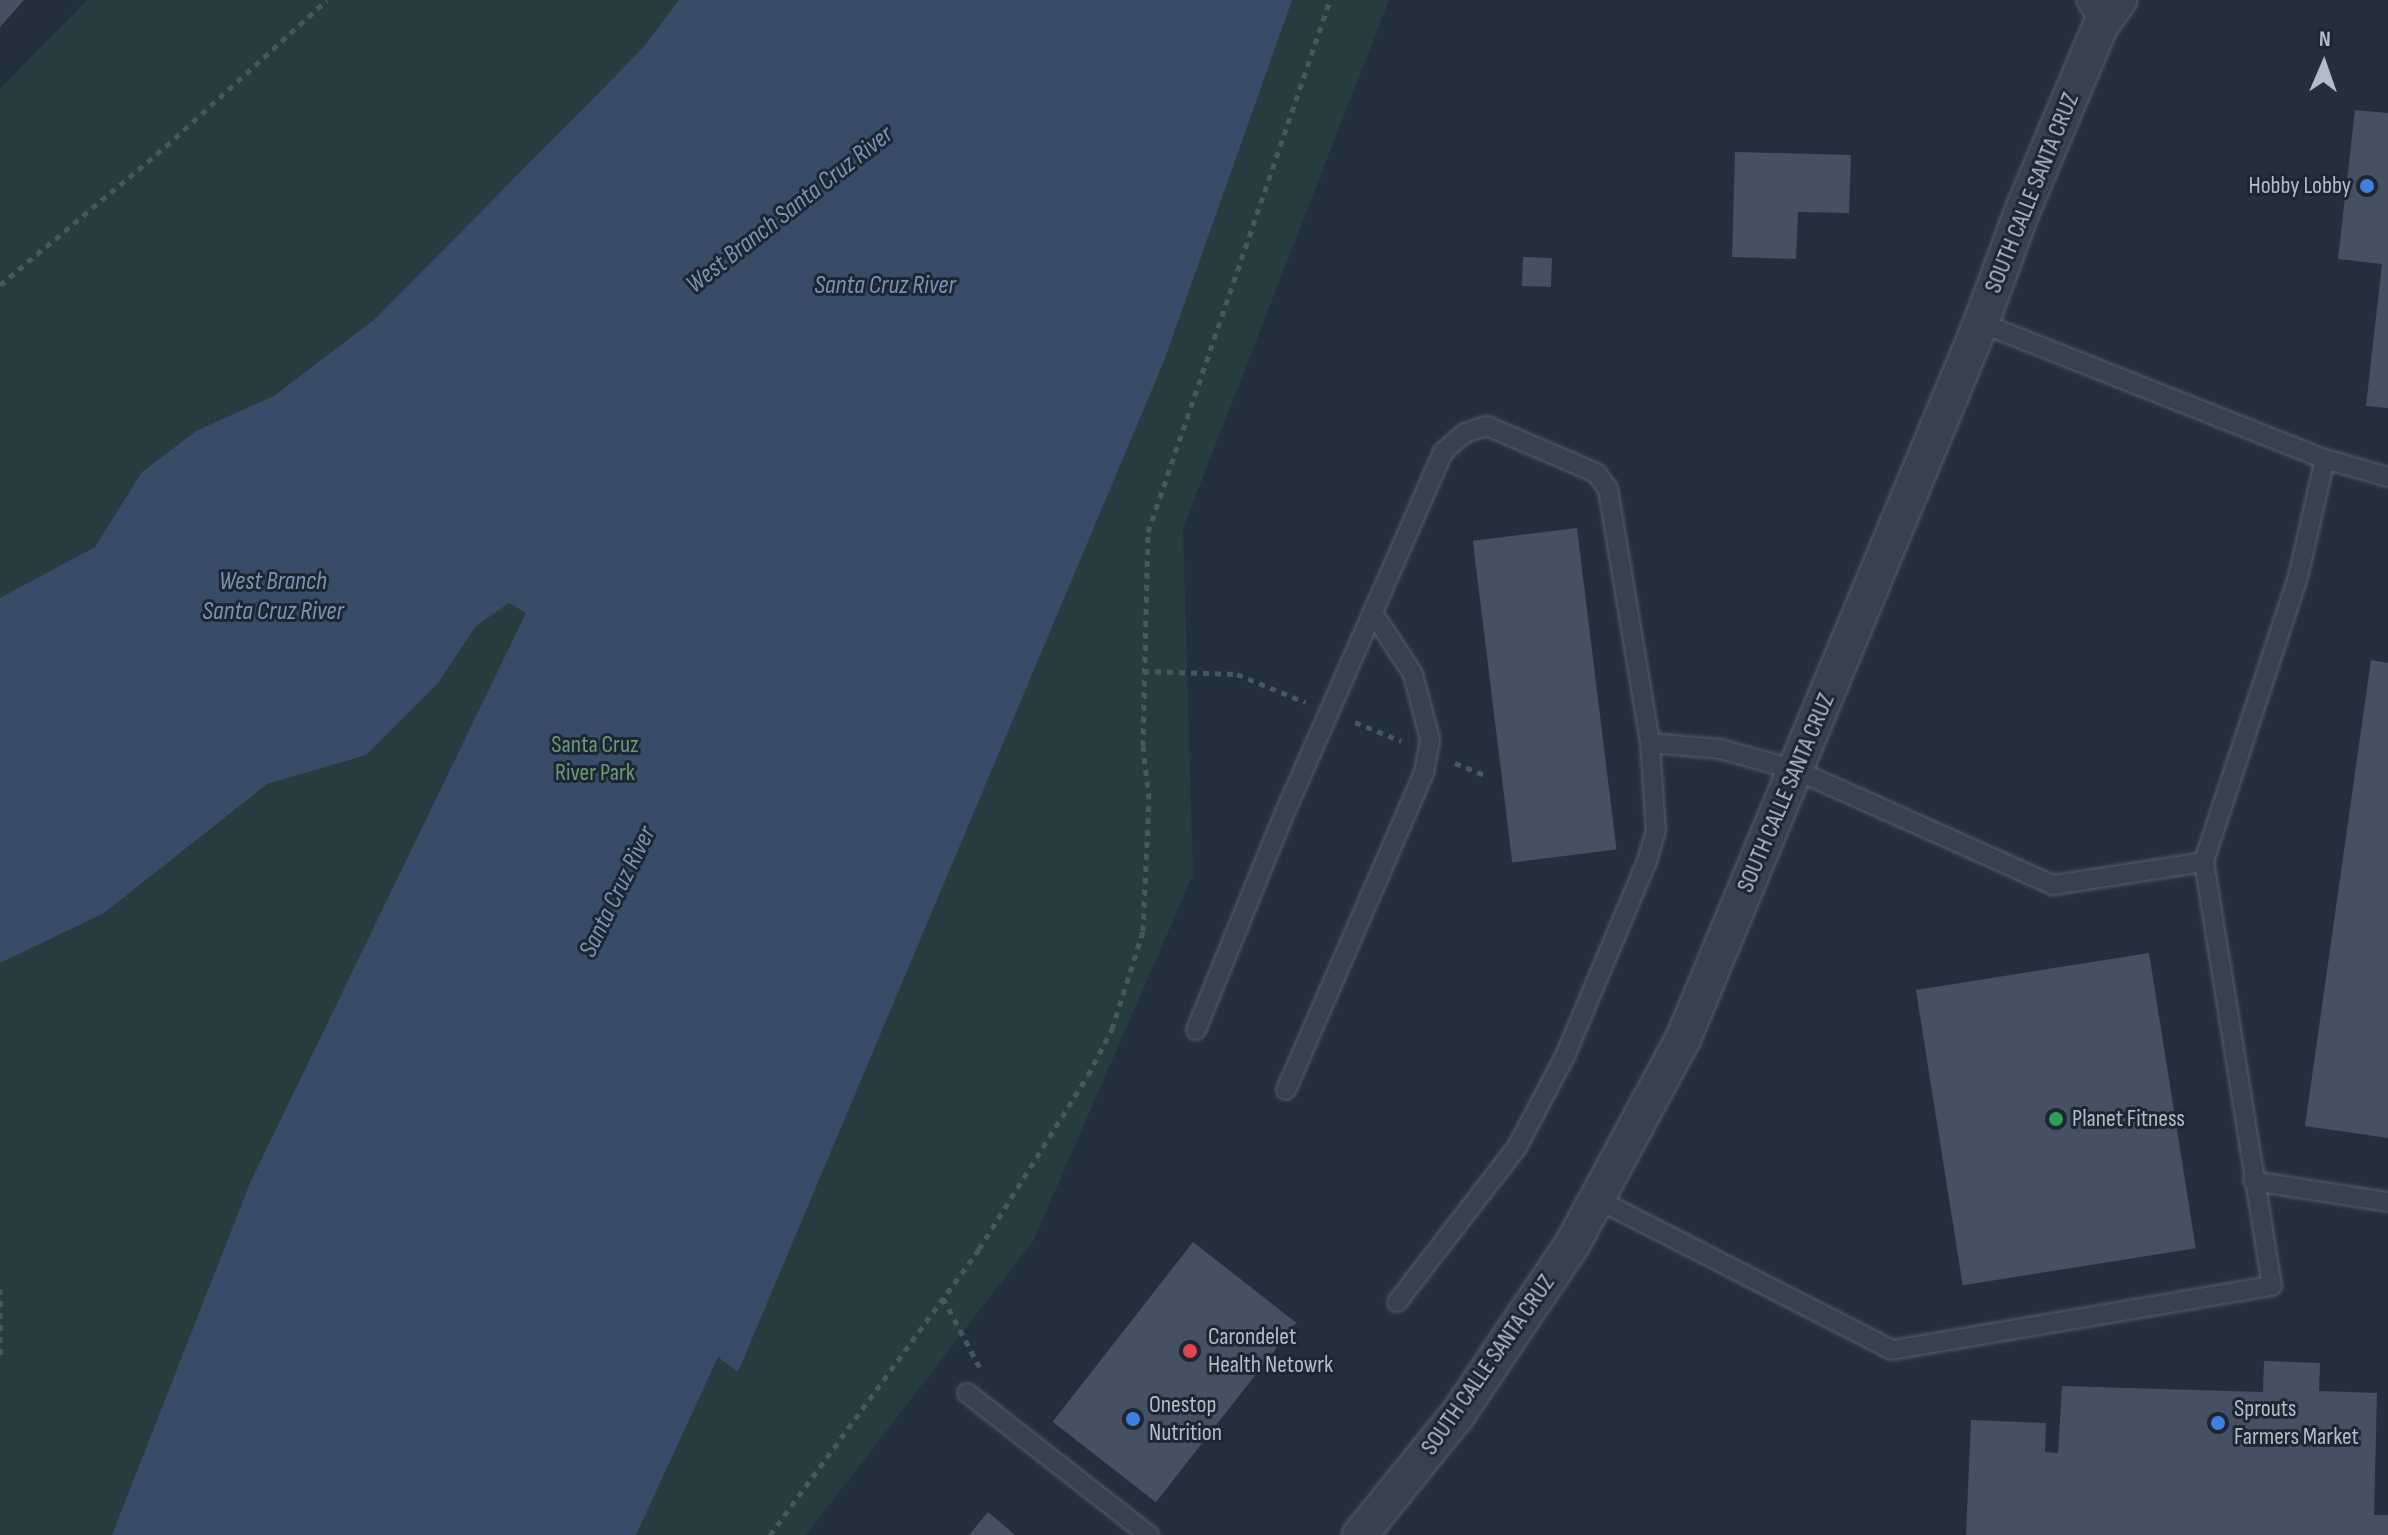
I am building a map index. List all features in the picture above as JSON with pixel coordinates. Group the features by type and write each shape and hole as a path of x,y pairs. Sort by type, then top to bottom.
{"street":[{"name":"SOUTH CALLE SANTA CRUZ","path":"1360,1535 1458,1414 1573,1243 1683,1039 1981,323 2102,8"}],"lane":[{"path":"1981,323 2325,459 2388,477"},
{"path":"1196,1030 1286,810 1443,452 1465,433 1487,426 1596,473 1608,489 1650,743 1656,830 1647,861 1565,1056 1517,1147 1397,1302"},
{"path":"1597,1199 1892,1350 2272,1286 2204,862 2298,577 2325,459"},
{"path":"1286,1090 1424,772 1428,752 1430,739 1413,674 1373,613"},
{"path":"1650,743 1720,749 1796,770 2053,885 2204,862"},
{"path":"2253,1181 2388,1202"},
{"path":"967,1393 1149,1535"}],"path":[{"path":"0,285 166,146 327,0"},
{"path":"770,1535 979,1249 1088,1075 1112,1029 1143,931 1149,799 1143,746 1148,532 1330,0"},
{"path":"0,1289 0,1357"},
{"path":"943,1298 983,1373"}],"green space":[{"name":"Santa Cruz River Park","path":"87,0 1389,0 1183,528 1193,875 1033,1241 806,1535 0,1535 0,89"}],"water":[{"name":"Santa Cruz River","path":"679,0 1292,0 1164,361 738,1372 718,1357 636,1535 112,1535 250,1183 526,613 509,603 476,626 438,683 366,755 267,784 104,913 0,963 0,598 95,547 142,472 196,431 274,396 375,319 643,48"}],"building":[{"path":"0,0 24,0 0,27"},
{"name":"Hobby Lobby","path":"2355,110 2388,113 2388,408 2366,406 2382,264 2338,259"},
{"path":"1735,152 1851,155 1849,213 1798,212 1796,259 1732,257"},
{"path":"1523,257 1552,258 1551,287 1522,286"},
{"path":"1577,528 1616,850 1512,862 1473,541"},
{"path":"2371,660 2388,663 2388,1138 2305,1126"},
{"name":"Planet Fitness","path":"2149,953 2196,1248 1963,1285 1916,990"},
{"path":"1193,1242 1296,1323 1156,1502 1053,1422"},
{"name":"Sprouts Farmers Market","path":"2264,1361 2320,1363 2319,1391 2377,1393 2374,1515 2388,1515 2388,1535 1966,1535 1971,1420 2046,1423 2045,1452 2058,1453 2062,1386 2263,1392"},
{"path":"988,1512 1015,1535 969,1535"}],"place":[{"name":"Hobby Lobby","path":"2367,186"},
{"name":"Planet Fitness","path":"2056,1119"},
{"name":"Carondelet Health Netowrk","path":"1190,1351"},
{"name":"Onestop Nutrition","path":"1133,1419"},
{"name":"Sprouts Farmers Market","path":"2218,1423"}],"water label":[{"name":"West Branch Santa Cruz River","path":"790,210"},
{"name":"West Branch Santa Cruz River","path":"273,597"}]}
